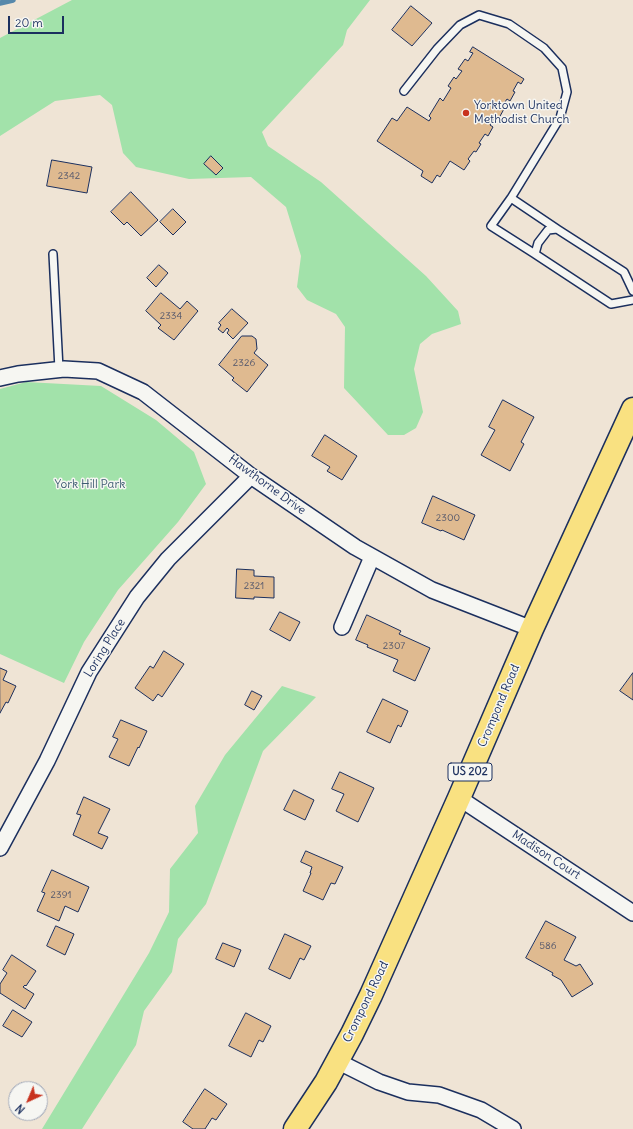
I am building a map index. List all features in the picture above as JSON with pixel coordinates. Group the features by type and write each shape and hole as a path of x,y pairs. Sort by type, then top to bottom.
{"highway":[{"name":"Crompond Road","path":"296,1129 326,1082 371,995 459,798 532,629 633,409"}],"street":[{"name":"Hawthorne Drive","path":"0,378 18,374 59,369 98,371 143,392 251,476 355,547 432,590 532,629"},
{"name":"Loring Place","path":"0,848 47,761 89,672 137,597 168,559 251,476"},
{"path":"342,627 372,557"},
{"name":"Madison Court","path":"459,798 633,913"},
{"path":"337,1061 386,1085 408,1092 440,1095 481,1110 513,1129"}],"lane":[{"path":"404,91 437,49 460,25 479,15 509,24 544,48 562,68 567,92 560,118 511,198 491,226 611,304 633,300"},
{"path":"511,198 624,272 633,291"},
{"path":"535,254 538,243 548,230 557,229"},
{"path":"53,254 59,369"}],"green space":[{"path":"72,0 370,0 347,30 343,45 262,132 268,146 321,182 426,276 458,311 461,324 432,334 420,344 414,369 423,412 416,428 404,435 388,435 344,388 345,327 336,314 307,300 297,287 301,256 286,207 251,177 189,179 136,167 123,153 112,105 100,95 55,101 0,136 0,38"},
{"name":"York Hill Park","path":"26,382 101,386 156,420 194,452 206,484 178,522 118,590 84,642 64,683 0,654 0,389"},
{"path":"282,686 316,697 263,751 206,904 178,939 172,972 144,1011 136,1045 82,1129 42,1129 149,953 169,912 170,869 198,833 195,806 225,755"}],"building":[{"path":"411,6 432,23 412,46 392,30"},
{"name":"Yorktown United Methodist Church","path":"473,47 524,79 521,84 518,82 510,101 507,99 501,108 504,109 499,118 496,116 490,125 493,127 488,136 485,134 479,143 481,144 476,152 474,151 468,159 470,161 464,170 450,161 440,177 437,175 432,183 421,176 423,171 377,141 392,118 397,121 407,107 429,121 431,118 429,116 440,98 443,101 451,88 448,86 454,77 456,79 462,71 458,69 465,59 468,61 473,53 470,52"},
{"path":"211,156 223,168 216,175 204,164"},
{"path":"52,160 92,167 87,193 47,186"},
{"path":"131,192 158,220 141,236 127,222 124,225 111,212"},
{"path":"173,209 186,222 173,235 160,222"},
{"path":"159,265 168,273 156,287 147,278"},
{"path":"161,293 180,309 187,301 198,311 174,340 158,328 161,325 146,311"},
{"path":"232,309 248,323 233,339 227,333 229,330 227,328 223,333 218,329 221,325 219,323"},
{"path":"242,336 252,336 256,339 257,349 254,353 268,365 247,392 232,380 234,378 219,365"},
{"path":"503,400 534,417 521,442 524,444 510,471 481,455 495,430 489,427"},
{"path":"325,435 357,456 342,480 327,471 330,467 312,456"},
{"path":"433,496 475,515 464,540 422,523"},
{"path":"237,569 254,570 254,576 274,577 274,598 236,598"},
{"path":"280,612 300,622 290,641 270,630"},
{"path":"367,615 401,631 399,634 430,648 415,681 393,671 398,660 367,647 368,645 356,640"},
{"path":"164,651 184,664 162,697 158,694 153,701 135,688 150,666 153,668"},
{"path":"0,668 7,671 3,680 16,686 8,703 6,702 0,713"},
{"path":"633,673 633,700 620,691"},
{"path":"252,691 262,696 254,710 245,705"},
{"path":"383,699 408,711 401,727 398,725 390,743 367,732"},
{"path":"121,720 147,731 129,766 109,757 118,739 113,737"},
{"path":"340,772 374,788 358,822 336,811 344,794 332,789"},
{"path":"294,790 314,800 305,820 284,810"},
{"path":"84,797 110,809 98,833 108,837 102,849 73,835 81,815 77,814"},
{"path":"306,851 343,867 335,884 331,883 323,900 303,891 312,867 301,862"},
{"path":"52,870 89,887 78,912 65,906 59,921 37,911 45,893 42,892"},
{"path":"546,921 576,937 564,960 576,966 580,964 593,984 572,997 561,980 552,975 553,973 526,958"},
{"path":"56,926 74,934 65,955 47,946"},
{"path":"285,934 311,946 304,960 300,958 290,979 269,969"},
{"path":"223,943 241,950 234,967 216,959"},
{"path":"12,955 36,971 26,986 25,985 23,987 34,994 25,1009 0,993 0,984 7,973 3,970"},
{"path":"13,1010 32,1022 22,1037 3,1026"},
{"path":"246,1013 271,1026 263,1042 259,1040 251,1057 229,1046"},
{"path":"205,1089 227,1104 216,1120 212,1118 205,1129 193,1129 183,1122"}],"waterway":[{"path":"0,3 13,0"}],"place":[{"name":"Yorktown United Methodist Church","path":"466,113"}]}
